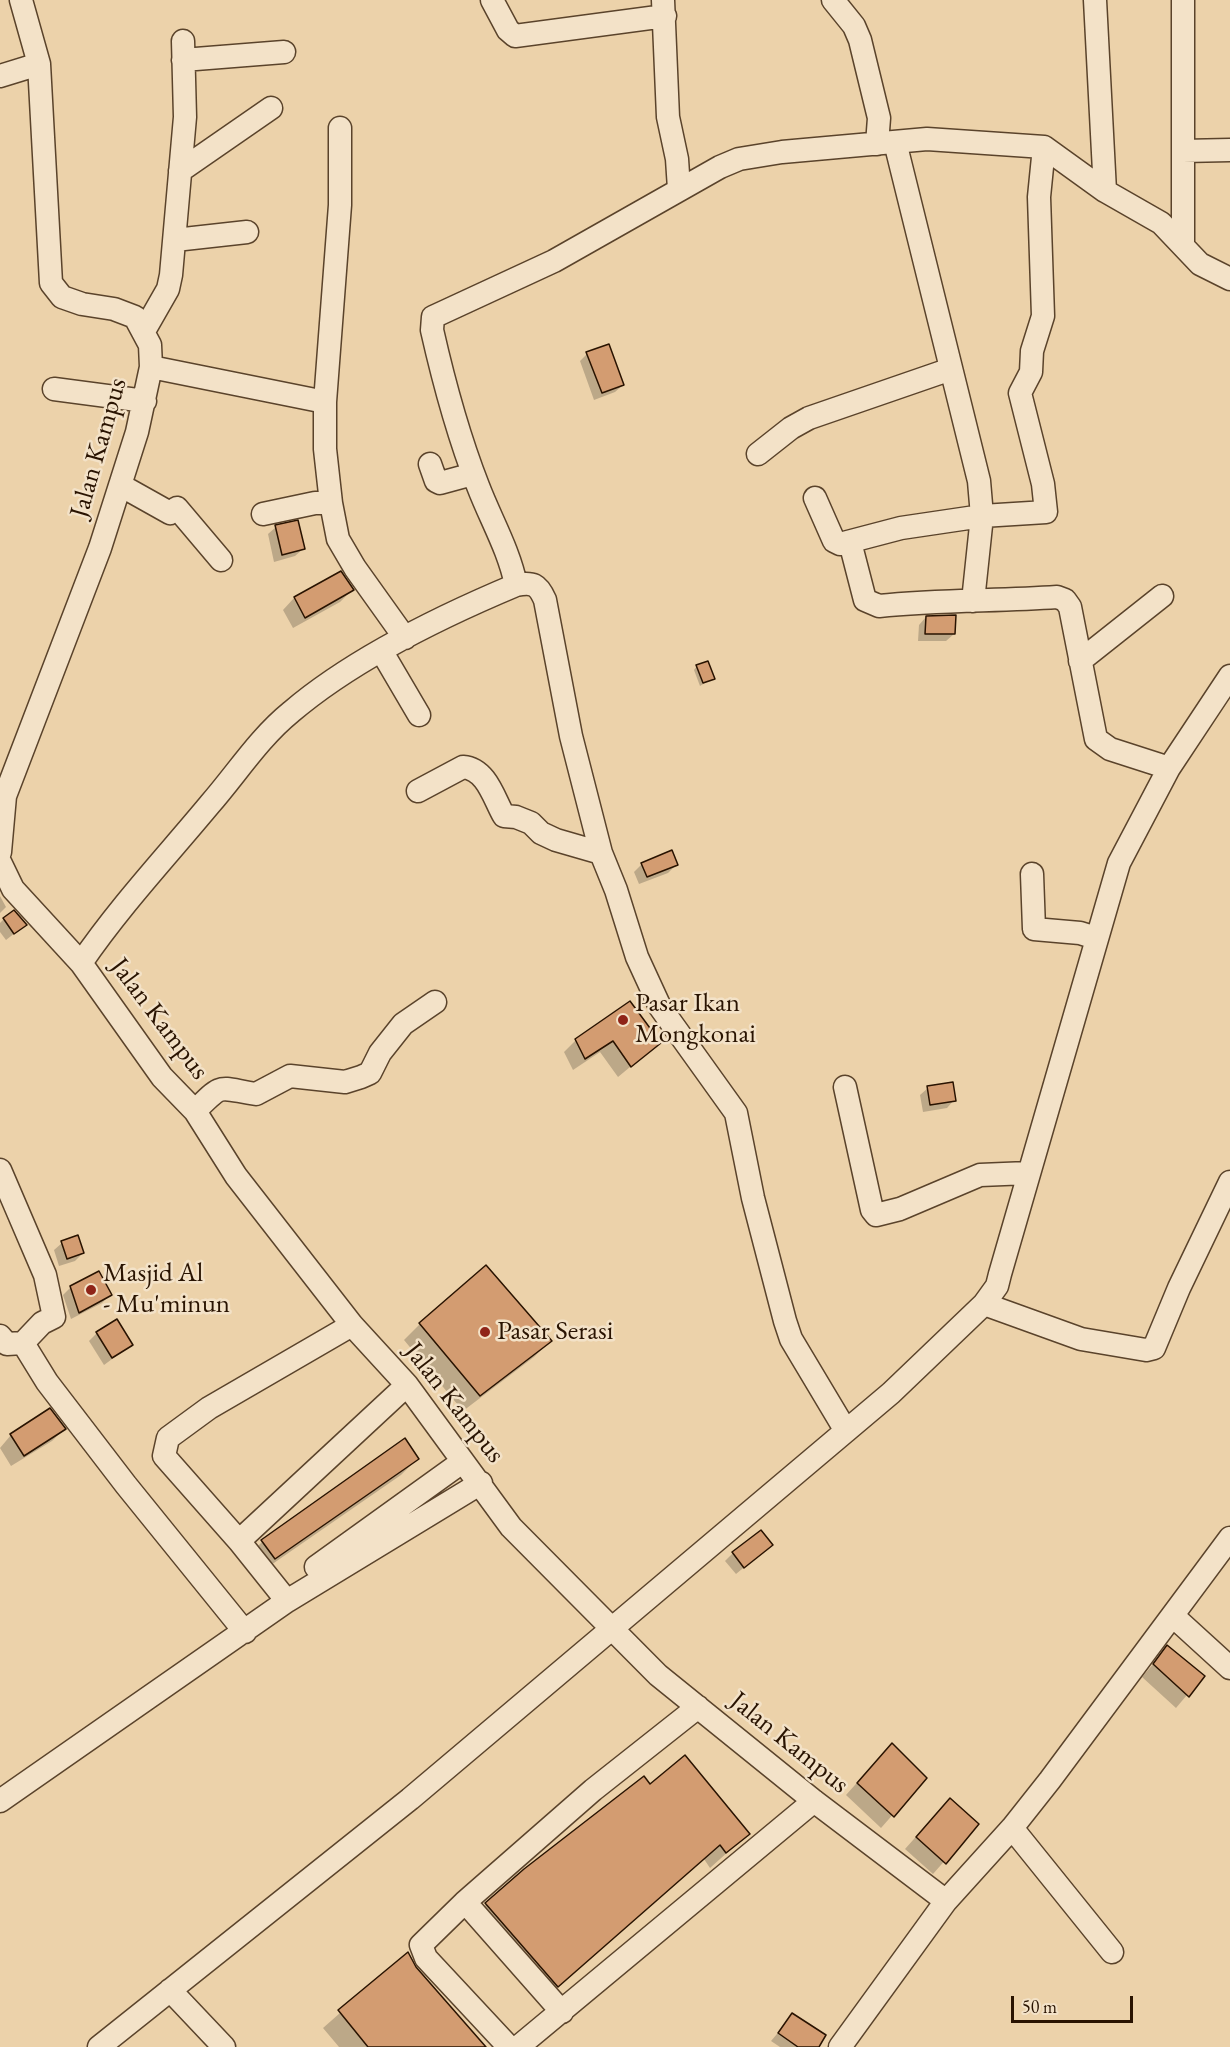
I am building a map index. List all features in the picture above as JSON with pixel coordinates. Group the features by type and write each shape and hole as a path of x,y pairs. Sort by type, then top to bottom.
{"street":[{"path":"21,0 39,64 51,283 62,297 82,304 114,309 135,317 144,331 168,289 175,240 185,117 183,50 284,52"},
{"path":"492,0 508,30 515,36 664,8 669,117 677,159 679,189"},
{"path":"833,0 854,26 860,40 886,143 951,369 979,481 982,516 973,602"},
{"path":"1095,0 1105,191"},
{"path":"1183,0 1183,244"},
{"path":"0,76 39,64"},
{"path":"180,171 271,108"},
{"path":"340,128 340,205 326,402 325,449 331,503 338,539 355,568 405,638"},
{"path":"516,585 511,560 473,474 451,408 432,330 433,317 496,289 648,209 679,189 740,159 782,152 927,140 1044,147 1105,191 1161,223 1200,264 1230,279"},
{"path":"815,498 834,542 840,544 901,528 982,516 1044,513 1048,508 1020,393 1031,372 1032,351 1043,316 1039,197 1044,147"},
{"path":"1183,151 1230,150"},
{"path":"175,240 247,232"},
{"name":"Jalan Kampus","path":"0,852 10,761 100,548 144,400 150,367 150,345 144,331"},
{"path":"150,367 326,402"},
{"path":"758,454 791,428 809,418 951,369"},
{"path":"54,389 144,400"},
{"path":"430,464 436,481 440,483 473,474"},
{"path":"120,485 170,513 177,508 221,560"},
{"path":"263,514 315,503 331,503"},
{"path":"850,542 865,600 871,604 879,606 939,600 973,602 1057,597 1065,600 1070,607 1096,739 1110,749 1169,768"},
{"path":"81,963 112,918 274,728 329,683 405,638 516,585 531,583 540,587 545,600 572,736 601,853 616,890 637,957 660,1007 735,1113 791,1339 846,1431"},
{"path":"1080,661 1162,596"},
{"path":"382,652 419,715"},
{"path":"99,2047 354,1844 614,1630 907,1378 984,1304 997,1286 1119,863 1169,768 1226,688"},
{"path":"418,791 463,767 470,768 484,778 504,816 516,817 531,823 541,833 556,840 601,853"},
{"name":"Jalan Kampus","path":"0,862 13,889 81,963 162,1077 195,1111 236,1176 352,1325 407,1385 512,1527 658,1675 814,1801 946,1901"},
{"path":"1032,874 1034,929 1080,933 1096,938"},
{"path":"195,1111 217,1089 227,1087 256,1094 290,1076 345,1082 370,1073 380,1053 403,1024 435,1002"},
{"path":"845,1087 872,1210 876,1215 900,1209 980,1175 1028,1173"},
{"path":"0,1170 45,1275 54,1317 42,1323 22,1343 7,1344 0,1336"},
{"path":"984,1304 1081,1339 1146,1350 1154,1348 1179,1288 1230,1182"},
{"path":"284,1597 239,1541 164,1456 168,1438 209,1408 352,1325"},
{"path":"22,1343 47,1382 126,1485 242,1627"},
{"path":"239,1541 407,1385"},
{"path":"0,1802 284,1597 462,1462"},
{"path":"284,1597 481,1483"},
{"path":"840,2047 946,1901 1012,1828 1094,1723 1230,1538"},
{"path":"1173,1616 1230,1668"},
{"path":"0,1782 242,1627"},
{"path":"509,2047 426,1958 421,1945 426,1937 592,1790 698,1707"},
{"path":"518,2047 814,1801"},
{"path":"1012,1828 1112,1952"},
{"path":"465,1902 562,2012"},
{"path":"170,1990 224,2047"}],"building":[{"path":"609,344 624,385 602,393 586,352"},
{"path":"298,520 305,549 282,555 275,525"},
{"path":"341,571 354,590 305,618 294,597"},
{"path":"956,615 955,634 925,634 926,616"},
{"path":"708,661 715,679 703,683 696,665"},
{"path":"672,850 678,865 647,877 641,863"},
{"path":"14,910 27,925 14,934 3,918"},
{"name":"Pasar Ikan Mongkonai","path":"630,1001 661,1043 631,1067 613,1041 585,1059 575,1039"},
{"path":"953,1082 956,1101 930,1105 927,1086"},
{"path":"78,1235 84,1253 67,1259 61,1241"},
{"name":"Pasar Serasi","path":"486,1265 552,1341 480,1396 419,1323"},
{"name":"Masjid Al - Mu'minun","path":"99,1271 112,1295 79,1313 70,1286"},
{"path":"117,1319 133,1345 112,1358 96,1332"},
{"path":"50,1408 66,1429 24,1456 10,1434"},
{"path":"405,1438 419,1459 275,1559 261,1540"},
{"path":"761,1530 773,1545 744,1568 732,1552"},
{"path":"1167,1645 1205,1676 1189,1697 1153,1664"},
{"path":"892,1743 927,1778 894,1817 857,1783"},
{"path":"685,1755 750,1834 726,1853 720,1845 558,1987 485,1903 524,1869 644,1776 650,1784"},
{"path":"950,1798 979,1824 946,1864 916,1837"},
{"path":"408,1952 416,1967 486,2047 368,2047 338,2010"},
{"path":"792,2013 826,2035 819,2047 798,2047 778,2033"}],"place":[{"name":"Pasar Ikan Mongkonai","path":"623,1020"},
{"name":"Masjid Al - Mu'minun","path":"91,1290"},
{"name":"Pasar Serasi","path":"485,1332"}]}
